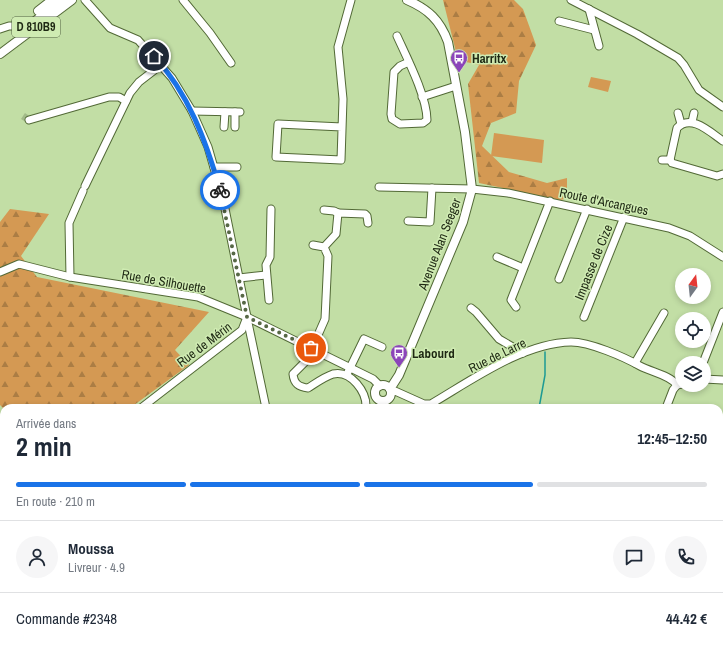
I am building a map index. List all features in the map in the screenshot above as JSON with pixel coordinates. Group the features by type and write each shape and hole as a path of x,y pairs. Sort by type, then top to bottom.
{"main road":[{"path":"12,40 31,17 52,0"},
{"path":"0,50 61,0"},
{"name":"D 810B9","path":"0,54 72,0"},
{"name":"Avenue Alan Seeger","path":"390,390 399,375 464,222 472,189 456,86 444,31 432,14 407,0"},
{"path":"380,386 386,386 390,390 390,397 383,404 376,395 376,390 380,386"}],"street":[{"name":"Rue de Mérin","path":"85,0 110,28 138,40 161,64 183,94 192,111 208,147 223,199 247,317 242,330 146,404"},
{"path":"183,0 210,33 231,63"},
{"path":"342,127 278,124 276,157 341,160 343,99 338,47 351,0"},
{"path":"571,0 678,58 699,90 723,107"},
{"path":"589,9 599,46"},
{"path":"559,21 594,30"},
{"path":"0,29 9,26 24,26"},
{"path":"397,36 409,62 427,111 427,120 422,123 400,124 392,119 394,72 400,66 409,62"},
{"path":"70,277 69,223 84,188 126,101 139,82 161,64"},
{"path":"422,97 456,86"},
{"path":"29,120 109,97 118,97 126,101"},
{"path":"192,111 238,112 235,127"},
{"path":"224,127 225,112"},
{"path":"678,113 681,124"},
{"path":"692,122 694,113"},
{"path":"670,160 678,128 681,124 692,122 701,125 723,141"},
{"path":"662,160 670,160 672,163 717,176 723,174"},
{"path":"214,167 237,167"},
{"name":"Route d'Arcangues","path":"379,187 472,189 508,193 550,201 624,217 682,232 723,256"},
{"path":"408,221 430,222 432,188"},
{"path":"516,307 511,300 550,201"},
{"path":"269,300 266,265 270,257 271,209"},
{"path":"559,279 587,209"},
{"path":"324,210 334,210 338,213 365,214 367,216 368,223"},
{"path":"324,247 336,234 338,213"},
{"name":"Impasse de Cize","path":"584,317 624,217"},
{"path":"313,245 324,247"},
{"path":"324,247 328,256 326,313 307,360 293,374 294,381 300,387 308,388 334,374 346,377 355,381 363,391 365,404"},
{"path":"497,257 523,268"},
{"name":"Rue de Silhouette","path":"0,272 19,264 70,277 198,298 247,317 373,379 380,386"},
{"path":"239,278 266,275"},
{"path":"471,308 499,339 523,353"},
{"path":"706,356 723,312"},
{"path":"638,364 664,313"},
{"path":"247,317 265,404"},
{"path":"346,377 364,339 382,347"},
{"name":"Rue de Larre","path":"390,390 424,404 431,404 523,353 556,344 573,342 588,345 638,364 675,382"},
{"path":"711,379 723,380"},
{"path":"668,404 675,388"}],"green space":[{"path":"443,0 514,0 523,9 536,45 519,81 516,113 491,123 482,146 509,172 547,183 567,178 567,195 565,199 560,200 479,183 468,84 479,65 458,60"},
{"path":"591,77 611,81 608,92 588,87"},
{"path":"494,133 544,140 542,163 491,156"},
{"path":"10,209 49,214 21,256 37,277 209,312 175,350 189,365 135,404 0,404 0,222"}],"waterway":[{"path":"540,404 545,375 545,352"}],"tunnel":[{"path":"23,116 29,120"}],"way so far":[{"path":"220,190 247,317 311,348"}],"place":[{"name":"Harritx","path":"459,73"},
{"name":"Labourd","path":"399,368"}],"route":[{"path":"154,56 172,78 192,111 208,147 220,190"}]}
